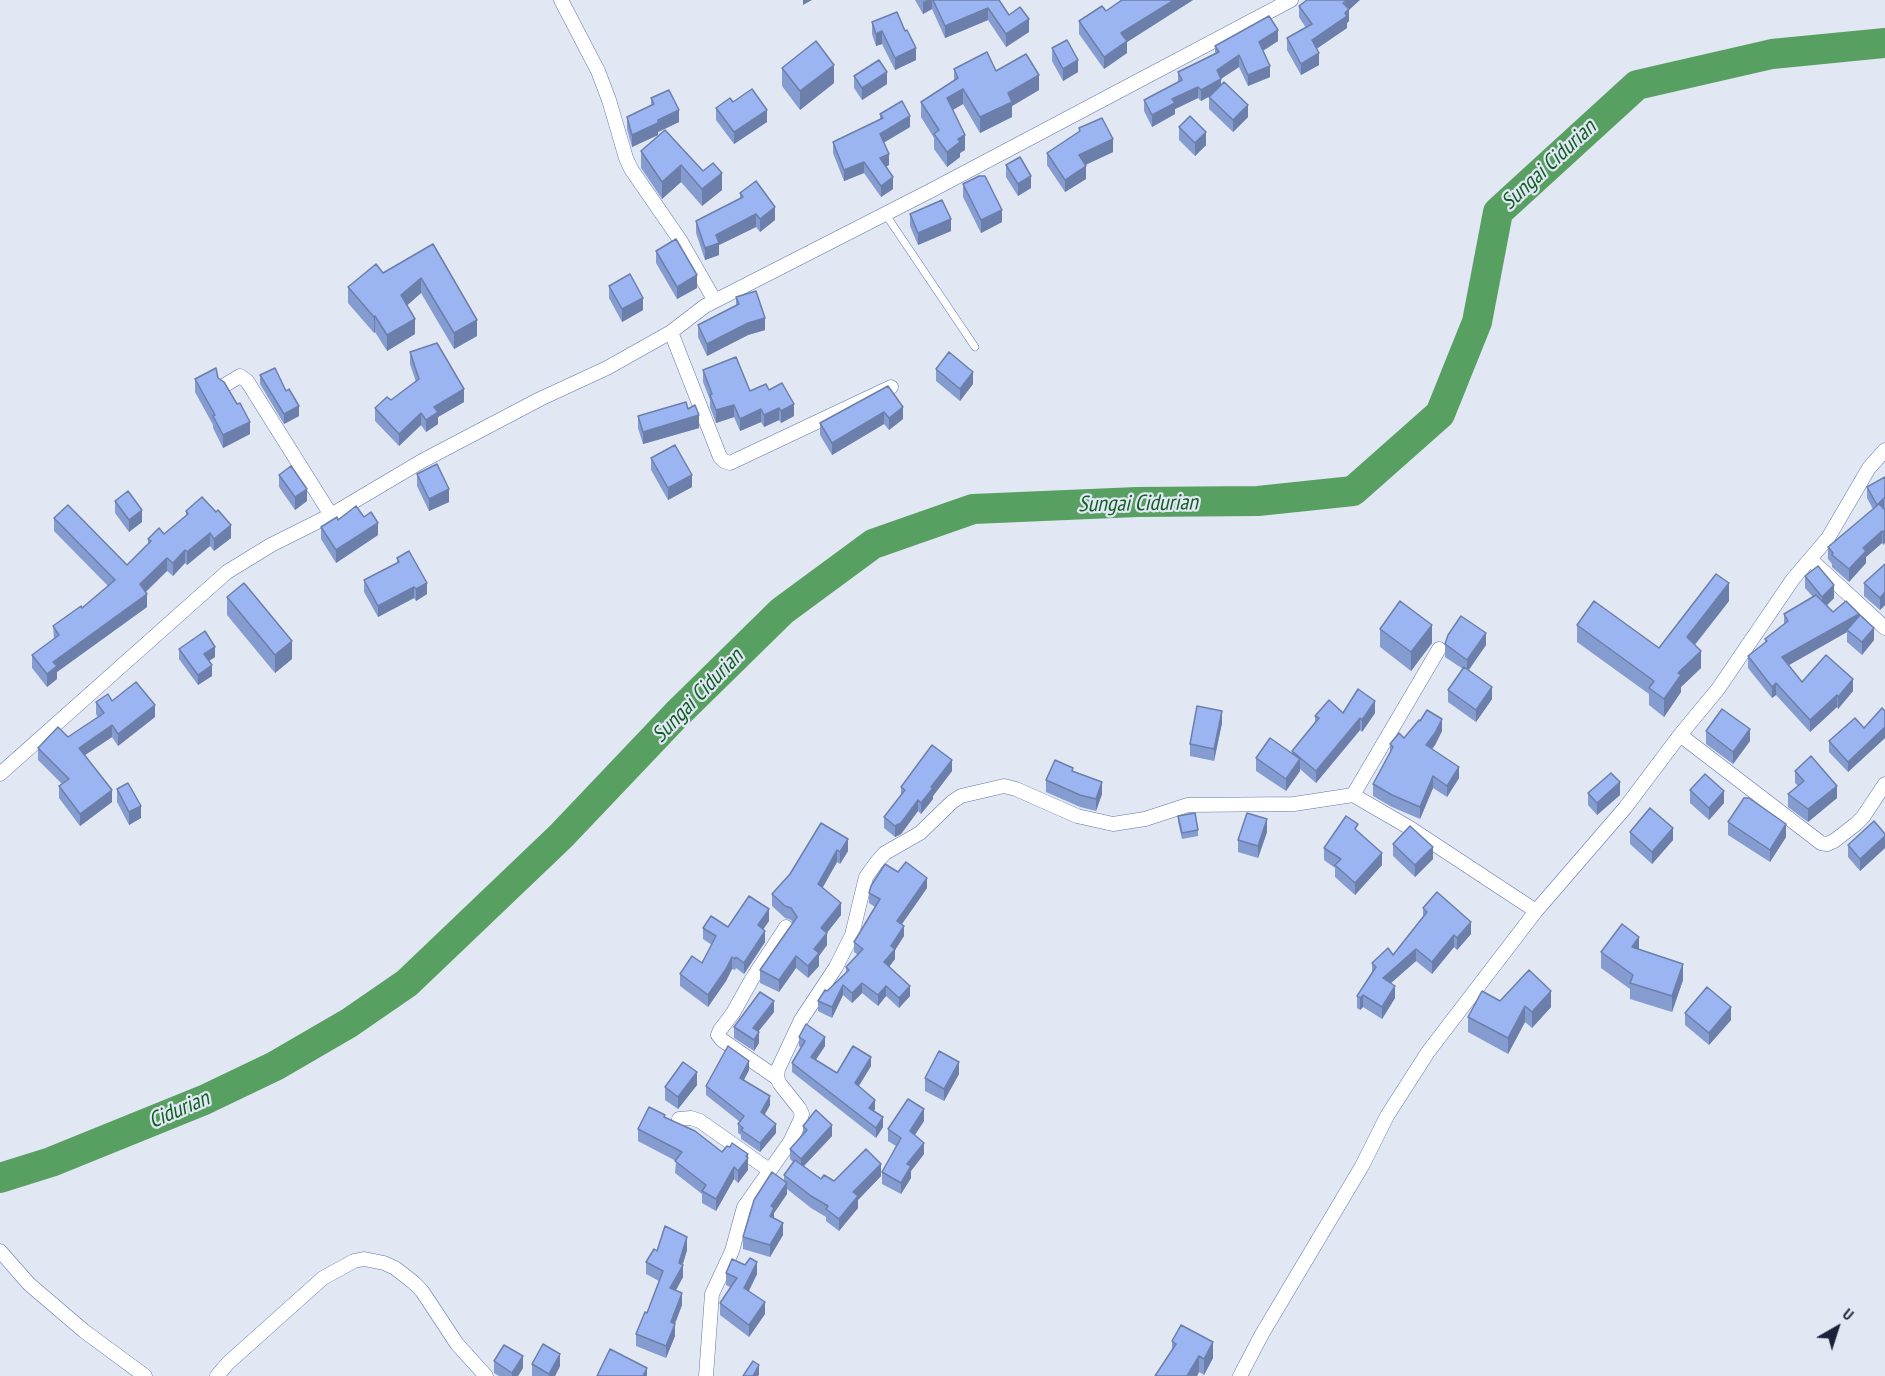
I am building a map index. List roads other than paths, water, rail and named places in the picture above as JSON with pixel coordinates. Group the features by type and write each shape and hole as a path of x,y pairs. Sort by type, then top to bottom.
{"street":[{"path":"561,0 598,71 628,164 680,240 715,301"},
{"path":"0,774 228,572 271,545 331,515 422,461 540,399 607,368 671,332 715,301 1291,0"},
{"path":"671,332 720,457 724,461 730,462 891,387"},
{"path":"225,385 240,376 247,381 331,515"},
{"path":"1240,1376 1332,1213 1362,1166 1387,1116 1428,1052 1536,911 1625,808 1718,689 1754,634 1828,538 1869,468 1885,450"},
{"path":"1810,559 1885,628"},
{"path":"1353,795 1408,698 1439,650"},
{"path":"1680,735 1821,843 1827,844 1834,841 1856,824 1885,784"},
{"path":"777,1078 778,1070 801,1020 836,967 852,935 866,877 879,858 920,833 961,796 1004,786 1017,789 1077,816 1113,824 1145,819 1188,805 1294,804 1353,795 1410,828 1536,911"},
{"path":"706,1376 712,1294 732,1251 744,1207 795,1135 802,1114 777,1078 718,1035 786,927"},
{"path":"680,1119 691,1118 700,1121 769,1170"},
{"path":"4,1256 29,1284 84,1331 145,1376"},
{"path":"217,1376 323,1278 354,1261 364,1259 395,1268 423,1291 457,1344 486,1376"}],"lane":[{"path":"885,212 975,347"}],"waterway":[{"name":"Sungai Cidurian","path":"0,1178 51,1162 204,1100 275,1066 349,1023 407,983 561,836 676,715 782,611 873,544 973,509 1137,502 1258,501 1353,491 1440,414 1477,322 1498,212 1637,85 1772,54 1885,43"}],"water label":[{"name":"Cidurian","path":"179,1110"}]}
